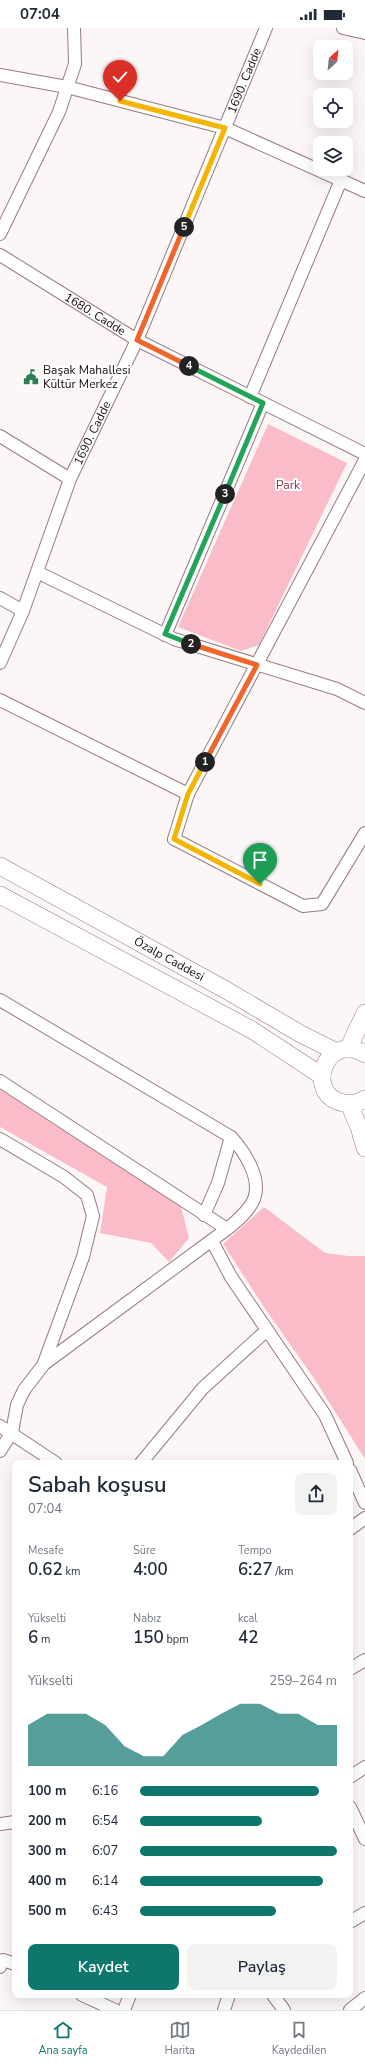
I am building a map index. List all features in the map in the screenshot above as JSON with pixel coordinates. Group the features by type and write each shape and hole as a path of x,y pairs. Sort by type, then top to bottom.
{"main road":[{"name":"Özalp Caddesi","path":"0,866 226,990 299,1033 343,1050 356,1050 365,1054"},
{"name":"Özalp Caddesi","path":"0,895 252,1030 322,1076"},
{"path":"365,1013 343,1050 328,1059 322,1076 327,1092 336,1100 349,1104 365,1099"},
{"path":"349,1104 359,1126 365,1148"}],"street":[{"path":"0,234 59,112 75,64 74,28"},
{"name":"1690. Cadde","path":"0,664 23,611 70,479 137,340 266,28"},
{"path":"343,28 365,33"},
{"path":"0,75 67,87 225,128 365,191"},
{"path":"250,397 341,180"},
{"name":"1680. Cadde","path":"0,256 137,340 365,454"},
{"path":"165,634 263,403"},
{"path":"0,436 70,479"},
{"path":"365,460 188,794 174,839 303,906 322,904 365,833"},
{"path":"37,572 165,634 257,665 337,689 365,703"},
{"path":"0,598 23,611"},
{"path":"0,700 188,794"},
{"path":"0,1000 231,1137 241,1148 255,1183 254,1199 242,1216 227,1230 44,1364 24,1390 17,1404 12,1432 0,1451"},
{"path":"0,1081 227,1230"},
{"path":"204,1215 218,1183 231,1137"},
{"path":"0,1139 64,1177 87,1195 93,1216 83,1257 44,1364"},
{"path":"212,1241 230,1277 325,1416 346,1460"},
{"path":"143,1460 203,1388 267,1330"},
{"path":"0,1426 12,1432 50,1460"},
{"path":"353,1477 365,1503"},
{"path":"353,1527 365,1518"},
{"path":"353,1667 365,1660"},
{"path":"353,1775 365,1767"},
{"path":"353,1813 365,1839"},
{"path":"0,1824 12,1822"},
{"path":"353,1920 365,1913"},
{"path":"1,1961 12,1963"},
{"path":"89,1998 115,2010"},
{"path":"124,2010 129,1998"},
{"path":"224,2010 228,1998"},
{"path":"275,1998 284,2010"},
{"path":"350,2010 365,1998"}],"green space":[{"name":"Park","path":"268,424 347,463 259,645 241,651 178,627"},
{"path":"0,1087 180,1203 189,1238 169,1262 151,1243 100,1233 107,1187 0,1127"},
{"path":"264,1207 325,1253 348,1256 365,1256 365,1459 315,1380 264,1307 223,1244"}],"place":[{"name":"Başak Mahallesi Kültür Merkez","path":"31,377"}],"route":[{"path":"120,101 225,128 137,340 263,403 165,634 174,639 257,665 188,794 174,839 260,884"}]}
